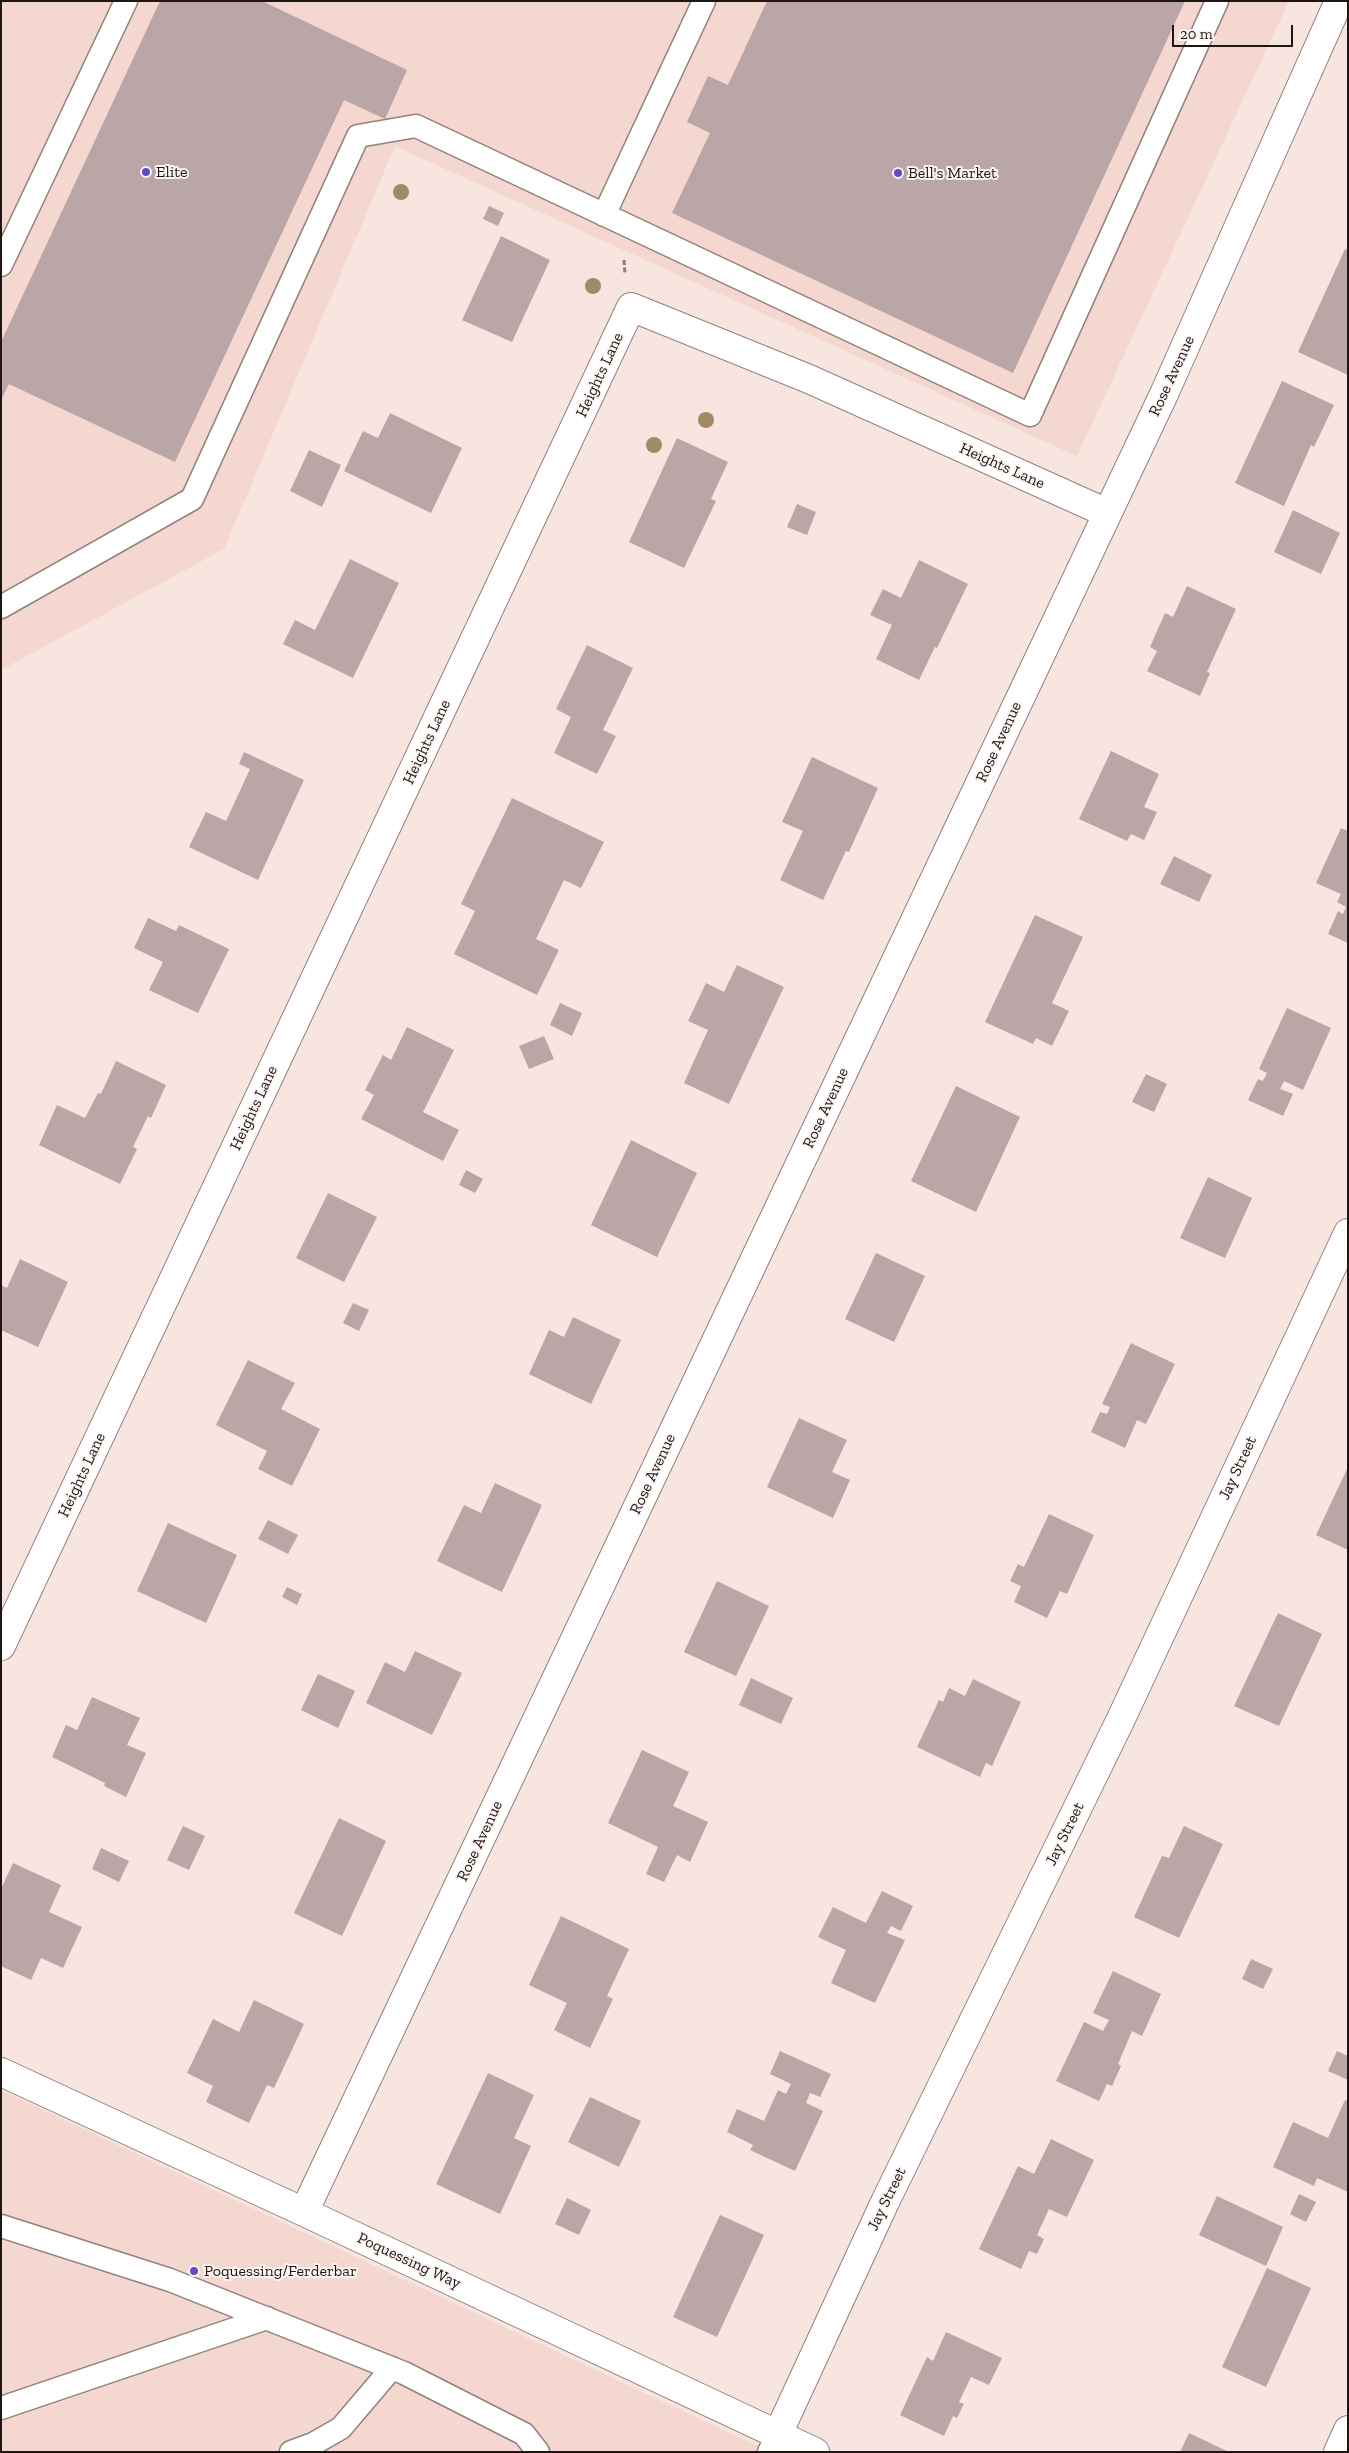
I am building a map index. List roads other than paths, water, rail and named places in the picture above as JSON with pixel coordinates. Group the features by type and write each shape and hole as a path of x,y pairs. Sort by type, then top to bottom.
{"street":[{"name":"Rose Avenue","path":"304,2212 1164,394 1339,1"},
{"name":"Heights Lane","path":"1,1646 631,307 810,380 1107,513"},
{"name":"Jay Street","path":"774,2443 885,2202 1120,1721 1348,1233"},
{"name":"Poquessing Way","path":"1,2072 304,2212 774,2443 815,2452"},
{"path":"1338,2452 1348,2430"}],"lane":[{"path":"1,265 126,1"},
{"path":"604,215 704,1"},
{"path":"1,607 192,499 358,136 416,126 1030,415 1217,1"},
{"path":"1,2226 170,2280 392,2368 524,2434 538,2452"},
{"path":"1,2408 267,2318"},
{"path":"291,2452 313,2444 342,2428 392,2368"}],"place":[{"name":"Elite","path":"146,172"},
{"name":"Bell's Market","path":"898,173"},
{"name":"Poquessing/Ferderbar","path":"194,2271"}]}
